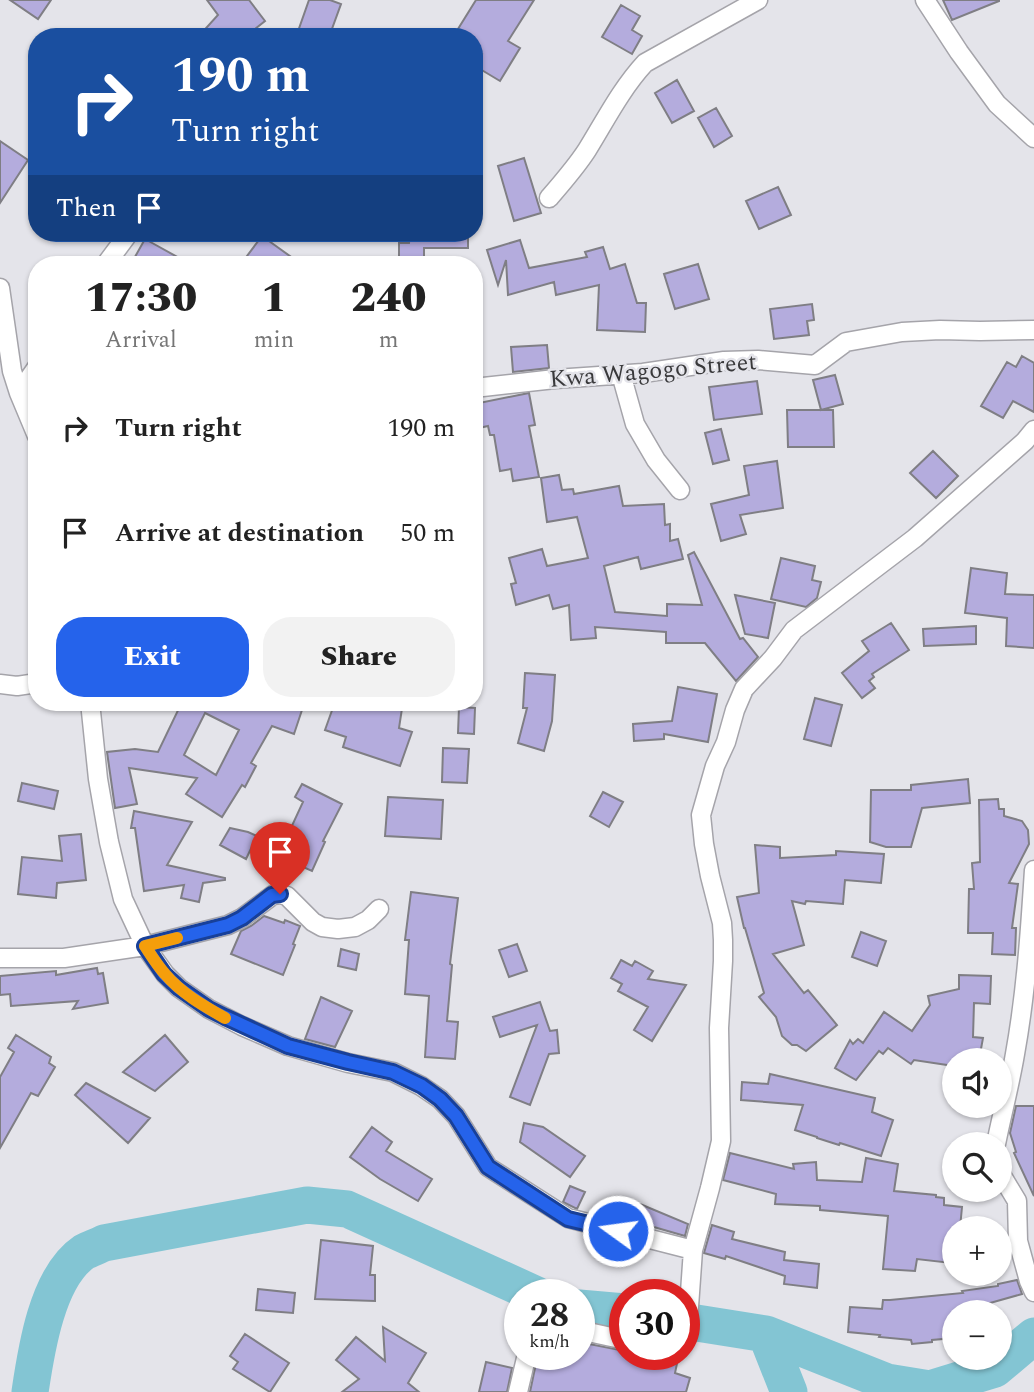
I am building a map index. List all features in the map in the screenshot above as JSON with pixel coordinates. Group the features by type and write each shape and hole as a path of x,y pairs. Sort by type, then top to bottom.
{"street":[{"path":"549,198 580,160 635,73 645,63 758,0"},
{"path":"925,0 958,52 997,104 1034,138"},
{"path":"0,288 12,371 26,401"},
{"name":"Kwa Wagogo Street","path":"483,387 643,373 724,360 815,365 846,342 902,332 1034,330"},
{"path":"621,374 635,424 656,460 680,490"},
{"path":"692,1279 693,1250 720,1141 719,1028 723,940 722,923 709,876 701,815 715,766 744,689 794,630 915,538 1034,430"},
{"path":"0,684 28,684"},
{"path":"91,711 98,779 122,899 145,946 164,974 179,988 209,1009 288,1046 393,1072 422,1086 440,1099 456,1116 488,1167 568,1219 693,1250"},
{"path":"999,1132 1021,1018 1030,940 1034,870"},
{"path":"0,958 64,958 145,946 228,925 242,918 272,895 287,896 313,922 322,927 355,927 368,920 379,909"},
{"path":"1012,1193 1017,1201 1018,1241 1034,1292"},
{"path":"518,1392 523,1370"}],"building":[{"path":"10,0 51,0 38,19"},
{"path":"207,0 249,0 265,21 256,28 206,28 218,15"},
{"path":"309,0 330,0 341,4 332,28 299,28"},
{"path":"476,0 534,0 508,41 520,48 500,81 483,71 483,28 459,28"},
{"path":"943,0 999,0 999,1 952,20"},
{"path":"621,5 640,16 632,30 642,36 632,54 602,37"},
{"path":"677,80 694,111 672,123 655,93"},
{"path":"716,108 732,136 714,147 698,118"},
{"path":"0,141 28,160 0,203"},
{"path":"524,158 541,213 514,221 498,166"},
{"path":"778,187 791,215 759,229 746,201"},
{"path":"520,240 529,268 587,257 585,252 603,247 610,269 625,264 637,303 646,303 645,332 597,330 599,285 556,295 554,282 508,295 506,260 498,285 487,250"},
{"path":"143,242 150,242 176,256 135,256"},
{"path":"258,242 270,242 290,256 247,256"},
{"path":"468,242 468,248 424,248 424,256 399,256 399,243"},
{"path":"698,264 709,299 675,309 664,274"},
{"path":"812,304 814,320 807,321 809,335 774,339 770,309"},
{"path":"547,345 549,368 513,372 511,347"},
{"path":"1022,356 1034,363 1034,412 1013,401 1003,418 981,406 1007,362 1016,367"},
{"path":"835,375 843,404 821,410 813,380"},
{"path":"757,381 762,414 714,420 709,387"},
{"path":"529,393 535,425 529,426 539,477 513,481 511,469 500,471 494,435 490,435 488,426 483,427 483,402"},
{"path":"787,410 833,410 834,447 788,447"},
{"path":"721,429 729,460 713,464 705,433"},
{"path":"933,451 958,476 936,498 910,473"},
{"path":"777,461 783,508 740,515 746,534 721,541 711,504 749,495 744,466"},
{"path":"559,475 562,490 573,489 574,494 619,486 623,506 664,504 665,525 670,524 670,541 678,539 683,559 641,569 638,557 604,566 615,612 667,616 667,604 702,605 688,555 694,552 740,639 743,638 758,657 736,681 705,643 666,643 666,632 595,627 596,638 571,640 569,605 553,609 549,595 516,605 511,584 516,583 509,558 542,549 547,566 588,558 577,517 547,522 541,478"},
{"path":"781,558 815,566 812,580 821,582 817,598 806,607 771,599"},
{"path":"971,568 1007,573 1005,594 1034,595 1034,648 1006,646 1007,618 965,613"},
{"path":"735,595 775,603 768,638 745,634"},
{"path":"891,623 909,650 872,674 874,677 869,681 875,688 862,698 842,673 869,651 862,641"},
{"path":"976,626 976,644 924,646 923,629"},
{"path":"525,673 555,675 552,721 544,751 518,743 527,708 523,708"},
{"path":"678,687 717,694 708,742 664,734 664,739 634,741 633,724 672,721"},
{"path":"815,698 842,705 831,746 804,739"},
{"path":"178,711 302,711 294,734 272,726 251,763 256,766 245,787 242,785 222,817 186,794 197,778 129,768 137,804 115,808 107,752 135,749 158,752","holes":["205,713 239,730 216,775 184,755"]},
{"path":"332,711 402,711 399,728 412,732 400,766 343,747 346,737 325,730"},
{"path":"459,711 475,711 474,734 458,733"},
{"path":"443,748 469,749 467,783 442,782"},
{"path":"968,779 970,803 922,808 911,847 886,847 870,842 871,790 911,790 911,785"},
{"path":"22,783 58,791 54,809 18,801"},
{"path":"302,784 342,804 323,841 325,842 312,871 278,856 303,802 295,797"},
{"path":"603,792 623,802 609,827 590,816"},
{"path":"388,797 443,800 441,839 385,836"},
{"path":"998,799 999,809 1004,809 1004,816 1022,821 1028,830 1029,844 1009,883 1018,884 1012,928 1016,928 1015,955 992,954 993,933 968,933 969,889 974,889 972,863 980,862 979,800"},
{"path":"134,811 192,822 167,865 225,880 203,883 199,902 181,898 184,885 144,891 135,828 131,828"},
{"path":"230,828 257,836 246,859 220,845"},
{"path":"81,834 86,880 57,883 56,898 18,894 22,857 62,861 59,836"},
{"path":"755,845 780,847 780,858 836,855 836,851 884,854 881,883 845,880 843,904 806,901 805,904 792,901 804,945 773,954 804,993 808,990 837,1025 806,1051 792,1045 782,1036 776,1017 759,997 764,993 737,897 759,893"},
{"path":"411,892 458,898 447,1021 458,1022 455,1059 425,1057 429,996 405,994 409,940 405,940"},
{"path":"264,916 300,926 283,975 231,954 241,931"},
{"path":"861,932 886,941 877,966 852,957"},
{"path":"517,944 527,971 509,977 499,950"},
{"path":"341,949 359,954 356,970 338,966"},
{"path":"621,960 632,966 635,961 653,971 648,979 686,985 652,1041 634,1030 648,1007 618,991 622,984 611,978"},
{"path":"97,968 98,974 103,973 108,1003 73,1009 78,1001 11,1006 10,994 0,995 0,976 56,971 56,975"},
{"path":"959,975 991,976 990,1004 974,1003 973,1037 983,1038 981,1048 942,1048 942,1064 914,1060 911,1064 888,1048 883,1054 879,1051 856,1080 835,1068 850,1040 853,1044 858,1039 863,1043 884,1012 912,1031 930,1005 928,996 959,989"},
{"path":"321,997 352,1011 335,1047 305,1039"},
{"path":"540,1002 550,1031 557,1030 559,1053 549,1054 530,1105 510,1097 537,1025 500,1037 493,1017"},
{"path":"16,1035 51,1057 49,1063 55,1067 38,1096 31,1093 0,1148 0,1077 14,1052 8,1048"},
{"path":"165,1035 188,1062 155,1091 123,1072"},
{"path":"770,1074 875,1098 872,1112 893,1120 881,1156 795,1130 803,1105 741,1100 742,1082 768,1084"},
{"path":"86,1083 150,1118 128,1143 75,1095"},
{"path":"1016,1106 1034,1106 1034,1196 1014,1153 1016,1152 1010,1132"},
{"path":"524,1123 543,1127 585,1156 570,1177 520,1142"},
{"path":"372,1127 392,1142 386,1151 432,1179 418,1201 380,1179 350,1157"},
{"path":"730,1153 794,1169 793,1164 816,1162 817,1180 862,1182 866,1158 898,1164 894,1191 936,1195 942,1198 944,1205 962,1207 961,1216 942,1216 942,1262 917,1259 915,1271 883,1269 888,1216 820,1210 820,1206 775,1204 776,1194 723,1180"},
{"path":"570,1186 585,1192 577,1209 563,1202"},
{"path":"640,1204 688,1224 685,1236 633,1221"},
{"path":"712,1225 734,1232 732,1239 785,1252 784,1260 819,1264 817,1288 784,1284 785,1276 726,1256 725,1259 704,1253"},
{"path":"321,1240 373,1246 370,1275 375,1275 375,1301 315,1299"},
{"path":"1017,1280 1022,1294 1001,1300 942,1300 942,1339 912,1344 911,1340 848,1332 850,1307 882,1309 883,1300 1012,1286 1012,1281"},
{"path":"258,1289 295,1293 293,1313 256,1310"},
{"path":"383,1327 426,1353 408,1383 419,1392 342,1392 359,1379 336,1360 356,1337 385,1361"},
{"path":"245,1334 289,1363 270,1392 233,1369 238,1362 230,1356"},
{"path":"595,1345 609,1348 609,1370 676,1370 675,1373 690,1378 686,1392 530,1392 535,1370 595,1370"},
{"path":"486,1362 504,1366 504,1370 512,1370 507,1392 479,1392"}],"waterway":[{"path":"30,1392 40,1336 52,1296 71,1264 84,1252 104,1243 307,1205 347,1209 504,1280"},
{"path":"595,1309 609,1311"},
{"path":"700,1324 766,1334 887,1382 930,1389 995,1369 1034,1336"},
{"path":"766,1334 789,1392"}],"slow traffic":[{"path":"177,938 145,946 164,974 179,988 225,1018"}],"route":[{"path":"280,894 272,895 242,918 228,925 145,946 164,974 179,988 209,1009 242,1026 288,1046 393,1072 422,1086 440,1099 456,1116 488,1167 568,1219 618,1231"}]}
